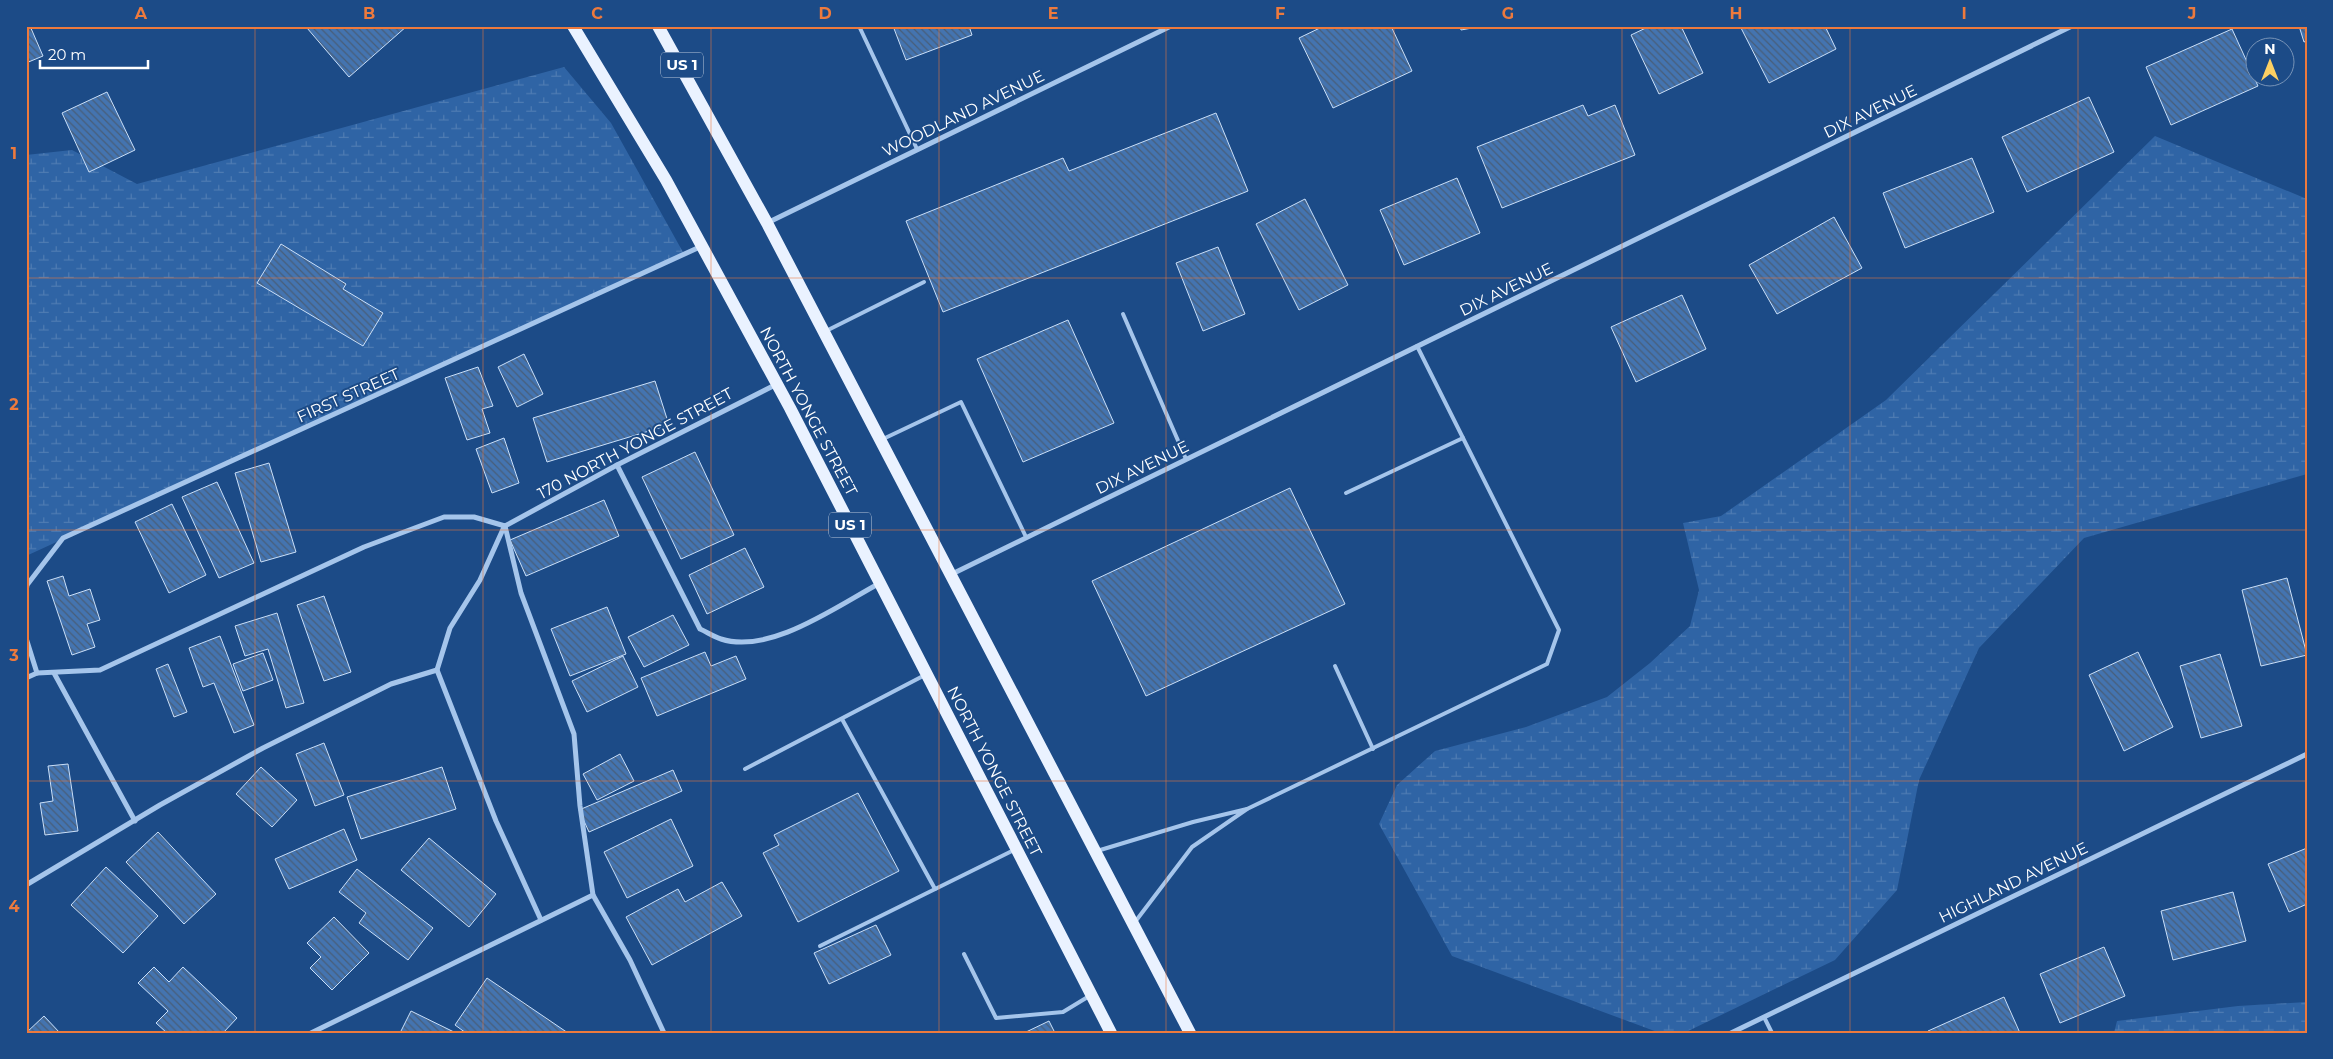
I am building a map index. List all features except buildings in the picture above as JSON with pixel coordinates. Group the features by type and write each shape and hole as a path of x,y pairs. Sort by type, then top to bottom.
{"main road":[{"name":"NORTH YONGE STREET","path":"573,26 659,168 777,384 1111,1033"},
{"name":"US 1","path":"658,26 767,223 1190,1033"}],"street":[{"name":"WOODLAND AVENUE","path":"767,223 1170,26"},
{"name":"DIX AVENUE","path":"951,574 2072,26"},
{"name":"FIRST STREET","path":"26,591 27,585 63,538 702,246"},
{"name":"170 NORTH YONGE STREET","path":"505,526 617,465 777,384"},
{"path":"617,465 700,629 721,639 750,642 790,632 880,583"},
{"path":"26,678 37,673 54,674 100,670 364,547 444,517 474,517 505,526"},
{"path":"505,526 480,580 450,628 437,670 496,821 541,920"},
{"path":"505,526 521,593 574,734 580,806 593,895 630,960 664,1033"},
{"path":"26,638 37,673"},
{"path":"26,885 135,820 263,748 383,688 437,670"},
{"path":"54,674 135,820"},
{"name":"HIGHLAND AVENUE","path":"1731,1033 2307,754"},
{"path":"310,1033 593,895"}],"lane":[{"path":"859,26 917,149"},
{"path":"824,332 924,282"},
{"path":"1123,314 1186,459"},
{"path":"1134,924 1192,847 1247,809 1547,664 1559,630 1417,346"},
{"path":"880,440 961,402 1026,536"},
{"path":"1346,494 1463,438"},
{"path":"1335,666 1373,749"},
{"path":"745,769 927,674"},
{"path":"842,719 935,889"},
{"path":"1096,852 1193,822 1247,809"},
{"path":"820,946 1016,849"},
{"path":"964,954 996,1018 1063,1012 1091,995"},
{"path":"1764,1017 1772,1033"}],"green space":[{"path":"564,67 611,123 684,254 26,556 26,155 72,150 137,184"},
{"path":"2155,136 2307,199 2307,474 2084,538 1979,648 1919,780 1897,890 1835,960 1684,1033 1660,1033 1452,956 1379,824 1397,785 1435,751 1526,727 1607,697 1650,663 1690,626 1699,590 1683,523 1721,516 1886,400"},
{"path":"2307,1002 2307,1033 2114,1033 2117,1021 2238,1006"}]}
